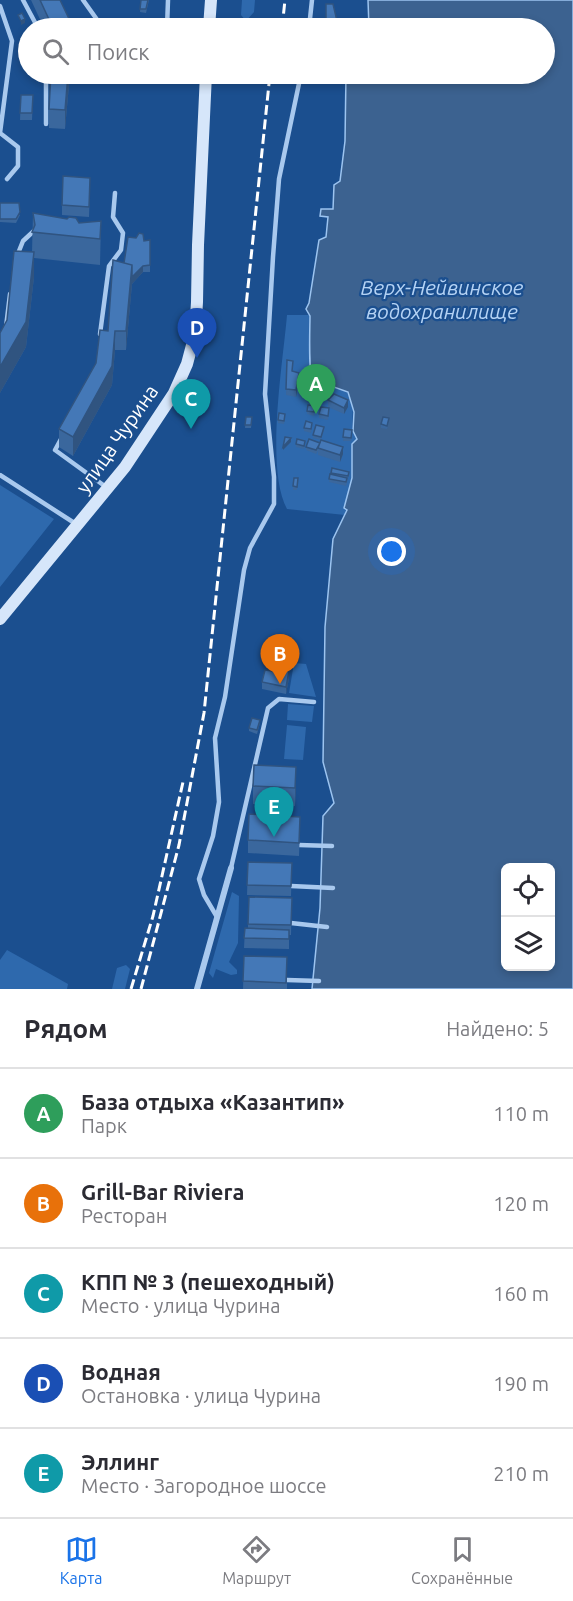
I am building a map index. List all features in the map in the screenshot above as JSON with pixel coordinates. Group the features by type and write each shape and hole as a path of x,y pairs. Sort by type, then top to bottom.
{"street":[{"path":"210,18 211,0"},
{"name":"улица Чурина","path":"0,619 108,489 174,393 192,350 198,302 198,245 206,84"},
{"path":"197,989 219,919 231,868"}],"lane":[{"path":"23,0 33,18"},
{"path":"83,0 96,18"},
{"path":"167,18 168,0"},
{"path":"310,18 312,0"},
{"path":"0,6 12,41 0,133 18,147 18,166 7,179"},
{"path":"45,124 46,84"},
{"path":"219,919 204,895 199,879 213,836 219,801 215,738 225,697 244,570 250,548 274,504 274,477 265,394 272,268 279,179 299,84"},
{"path":"99,342 109,266 122,250 123,233 112,218 115,193"},
{"path":"16,259 23,241 40,225"},
{"path":"5,332 10,289"},
{"path":"65,431 55,450 108,489"},
{"path":"0,476 78,525"},
{"path":"231,868 268,708 279,699 314,702"},
{"path":"299,845 332,846"},
{"path":"291,886 333,888"},
{"path":"291,923 327,927"},
{"path":"287,980 319,981"}],"shaded area":[{"path":"242,0 255,0 254,12 249,18 244,18 241,15"},
{"path":"287,315 310,315 310,380 315,395 337,387 344,388 349,392 351,398 352,426 357,439 352,444 352,478 345,515 287,509 281,491 276,442"},
{"path":"0,485 54,519 0,587"},
{"path":"294,663 306,664 316,697 289,693"},
{"path":"288,704 314,706 312,722 287,720"},
{"path":"287,725 306,727 303,760 284,759"},
{"path":"232,892 239,896 238,943 229,962 237,970 237,974 231,975 216,969 213,978 209,973"},
{"path":"7,950 68,984 67,989 0,989 0,960"},
{"path":"126,965 130,969 125,989 112,989 117,968"}],"water":[{"name":"Верх-Нейвинское водохранилище","path":"368,0 573,0 573,989 312,989 320,908 323,816 334,803 323,762 325,627 333,539 347,510 344,508 352,478 352,444 357,439 353,431 354,412 348,392 334,387 317,395 314,390 310,358 310,316 306,309 309,303 319,240 326,237 328,217 320,216 321,209 333,209 334,185 340,181 345,141 346,84 555,84 555,18 369,18"}],"building":[{"path":"40,0 60,0 69,18 48,18"},
{"path":"141,0 148,0 146,9 140,9"},
{"path":"326,4 333,4 336,18 326,18"},
{"path":"50,84 67,84 65,110 49,109"},
{"path":"21,95 33,95 32,113 20,113"},
{"path":"63,176 90,178 89,207 62,205"},
{"path":"0,203 19,203 20,212 16,219 0,219"},
{"path":"33,213 67,219 76,218 79,223 101,221 100,239 32,232 35,225"},
{"path":"139,233 143,234 144,241 150,240 150,265 143,266 132,277 132,265 124,263 128,237 136,238"},
{"path":"14,251 34,252 26,322 0,367 0,333 7,320"},
{"path":"113,260 132,265 126,331 115,331 112,366 73,437 59,429 96,363 100,330 108,331"},
{"path":"287,360 293,361 292,371 299,373 296,390 286,389"},
{"path":"334,394 348,400 344,408 328,400"},
{"path":"308,405 315,406 314,412 307,411"},
{"path":"321,407 329,408 328,416 319,414"},
{"path":"279,413 285,414 284,421 278,420"},
{"path":"246,417 252,417 251,425 245,425"},
{"path":"383,417 389,418 387,426 381,424"},
{"path":"306,421 312,423 311,429 304,428"},
{"path":"316,425 324,427 321,437 313,435"},
{"path":"344,429 352,430 351,438 343,437"},
{"path":"285,437 291,438 283,447"},
{"path":"297,439 305,441 304,446 296,444"},
{"path":"309,439 320,443 316,450 306,447"},
{"path":"321,440 343,447 340,455 318,448"},
{"path":"332,468 349,472 348,476 331,473"},
{"path":"330,474 347,478 346,482 329,479"},
{"path":"294,478 298,478 297,487 293,486"},
{"path":"273,668 289,671 286,687 262,682 265,670 272,671"},
{"path":"252,718 260,720 257,730 249,728"},
{"path":"254,765 296,767 295,788 253,786"},
{"path":"249,814 300,817 299,843 248,840"},
{"path":"248,862 292,863 291,886 247,885"},
{"path":"249,897 292,898 291,925 248,924"},
{"path":"245,928 289,930 289,939 244,938"},
{"path":"244,956 287,957 286,983 243,981"}],"railway":[{"path":"283,18 285,0"},
{"path":"141,989 179,845 204,713 269,84"},
{"path":"131,989 153,916 183,782"}],"place":[{"name":"Водная","path":"197,358"},
{"name":"База отдыха «Казантип»","path":"316,414"},
{"name":"КПП № 3 (пешеходный)","path":"191,429"},
{"name":"Grill-Bar Riviera","path":"280,684"},
{"name":"Эллинг","path":"274,837"}]}
